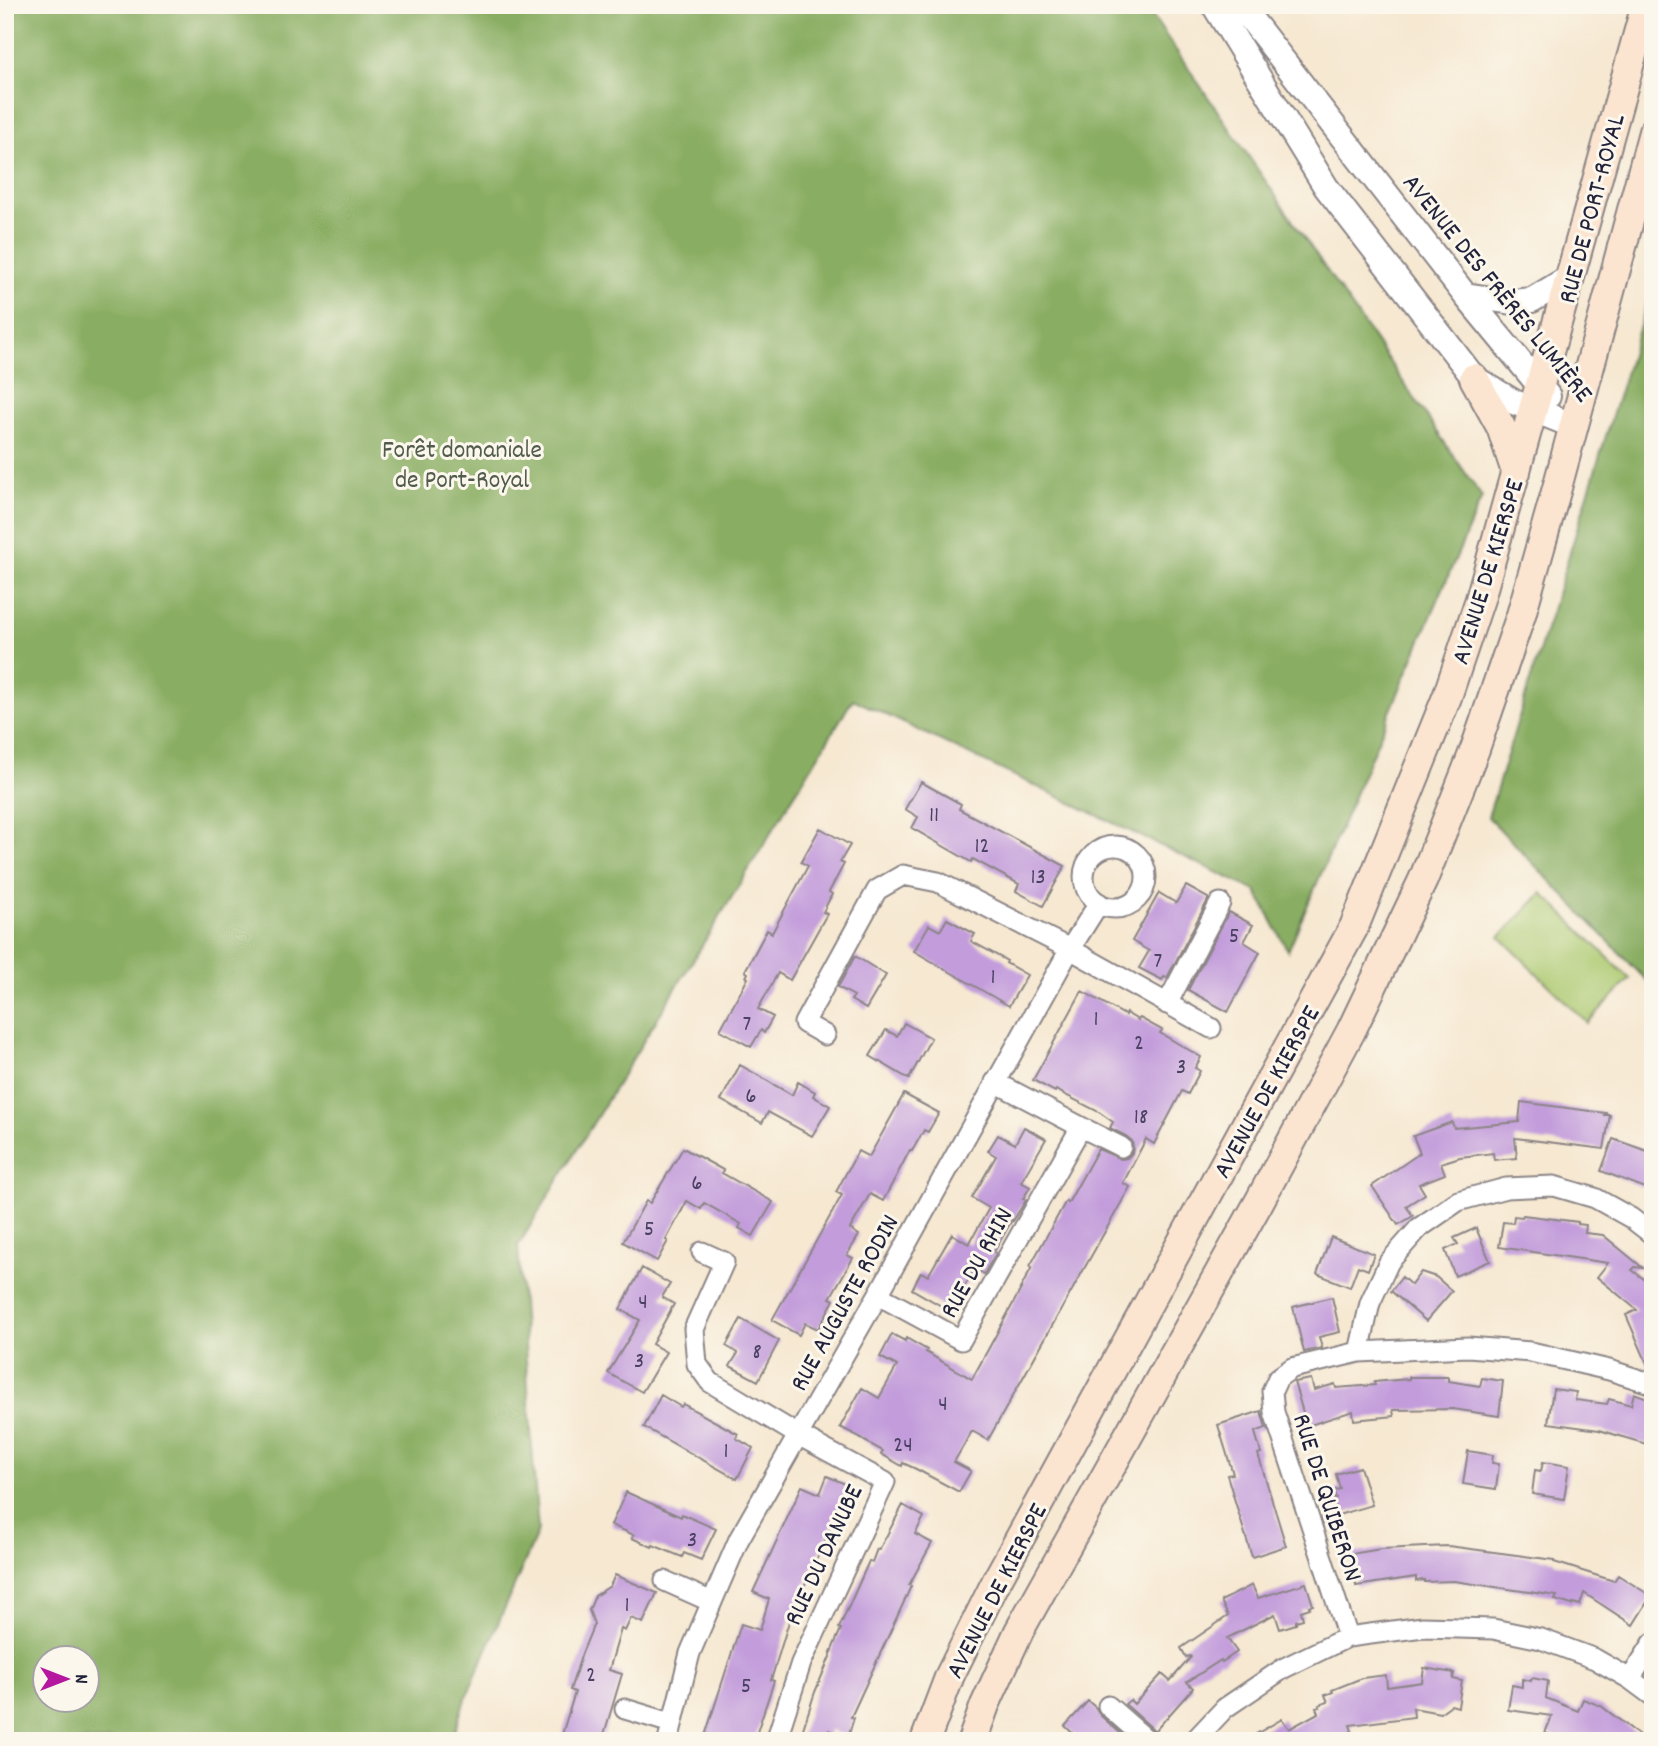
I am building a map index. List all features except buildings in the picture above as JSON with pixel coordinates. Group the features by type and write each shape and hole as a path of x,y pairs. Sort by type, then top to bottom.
{"main road":[{"name":"RUE DE PORT-ROYAL","path":"1537,399 1646,5"},
{"name":"RUE DE PORT-ROYAL","path":"1574,426 1653,132"},
{"path":"1474,378 1501,427 1517,472"},
{"name":"AVENUE DE KIERSPE","path":"925,1741 950,1675 997,1580 1354,927 1447,697 1480,599 1537,399"},
{"name":"AVENUE DE KIERSPE","path":"972,1741 985,1705 1019,1631 1259,1202 1351,1031 1423,880 1475,749 1521,615 1574,426"}],"street":[{"name":"AVENUE DES FRÈRES LUMIÈRE","path":"1214,5 1326,187 1474,378 1514,402 1537,399"},
{"name":"AVENUE DES FRÈRES LUMIÈRE","path":"1240,5 1465,295 1537,399 1574,426"},
{"path":"1465,295 1505,301 1532,300 1572,276"},
{"path":"825,1035 804,1023 877,890 904,875 938,882 1070,949 1211,1028"},
{"name":"RUE AUGUSTE RODIN","path":"670,1732 690,1653 739,1539 1070,949 1099,903"},
{"path":"1167,1004 1220,903"},
{"path":"995,1083 1121,1147"},
{"name":"RUE DU RHIN","path":"878,1295 961,1340 1081,1127"},
{"path":"1359,1352 1370,1303 1389,1262 1419,1228 1458,1200 1506,1188 1554,1186 1595,1198 1631,1218 1653,1235"},
{"path":"702,1252 724,1262 694,1329 697,1364 710,1382 798,1435"},
{"name":"RUE DE QUIBERON","path":"1348,1637 1274,1412 1272,1391 1278,1378 1292,1368 1359,1352 1468,1347 1531,1352 1609,1370 1653,1384"},
{"name":"RUE DU DANUBE","path":"776,1741 801,1662 885,1482 798,1435"},
{"path":"665,1581 712,1602"},
{"path":"1194,1741 1225,1708 1284,1668 1348,1637 1423,1627 1493,1629 1541,1639 1595,1659 1653,1696"},
{"path":"1630,1679 1653,1643"},
{"path":"1108,1706 1148,1741"},
{"path":"625,1709 670,1732"}],"green space":[{"name":"Forêt domaniale de Port-Royal","path":"5,5 1145,5 1482,497 1288,951 1256,891 853,699 518,1246 538,1531 465,1700 451,1741 5,1741"},
{"path":"1653,284 1653,987 1488,817"},
{"path":"1542,893 1630,979 1587,1023 1500,937"}]}
